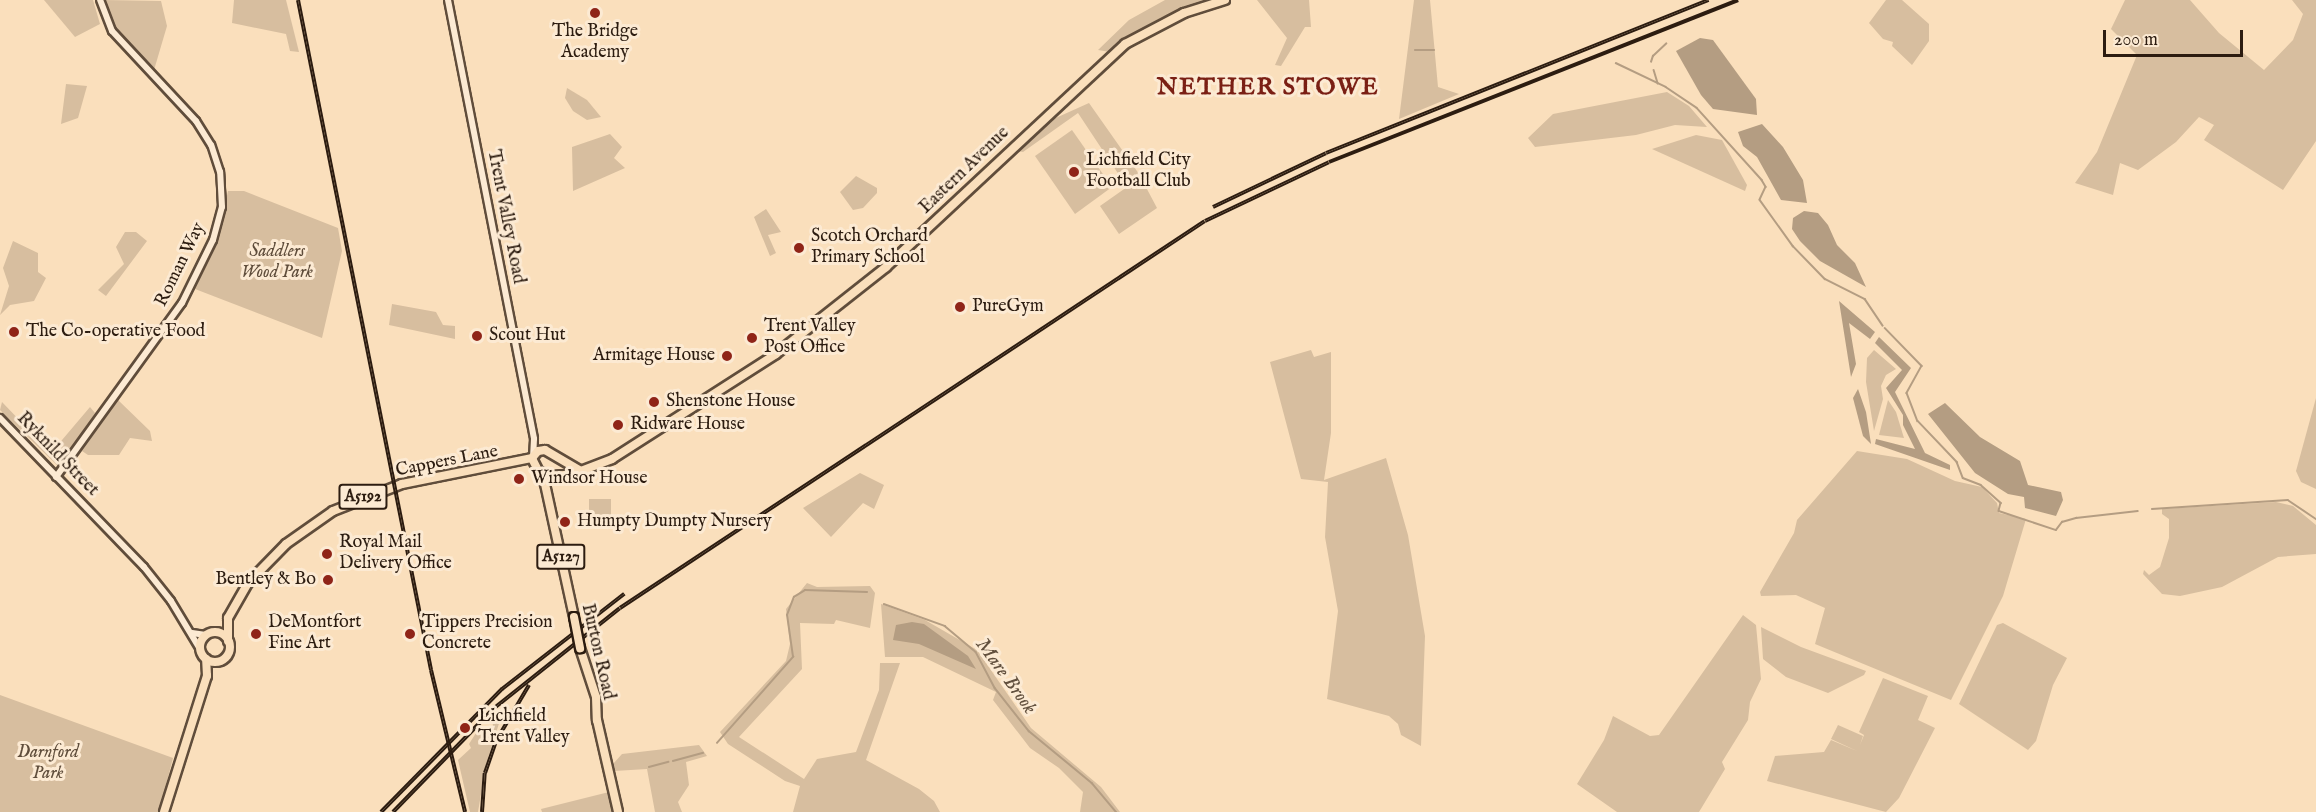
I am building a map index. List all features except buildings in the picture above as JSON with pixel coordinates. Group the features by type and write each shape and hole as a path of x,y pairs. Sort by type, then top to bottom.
{"highway":[{"name":"Eastern Avenue","path":"556,476 581,471 622,454 776,354 848,300 1125,44 1184,13 1225,0"},
{"path":"545,450 581,471"},
{"name":"Cappers Lane","path":"209,634 242,592 286,544 348,503 402,484 514,464 545,450"},
{"path":"532,457 538,471"},
{"path":"547,498 562,461"},
{"name":"Cappers Lane","path":"514,464 556,476"},
{"name":"A5127","path":"538,471 547,498"},
{"name":"Burton Road","path":"547,498 580,648 596,697 597,720 618,812"},
{"name":"Cappers Lane","path":"228,641 228,618 242,592"},
{"path":"164,812 207,676 206,659 200,649 209,634 228,641 229,651 207,676"},
{"path":"206,659 224,659"}],"street":[{"name":"Roman Way","path":"56,477 182,303 213,240 222,207 220,172 211,145 196,121 112,31 100,0"},
{"name":"Trent Valley Road","path":"448,0 534,439 532,457"},
{"name":"Ryknild Street","path":"0,418 150,575 192,633 200,649"},
{"path":"534,439 545,450"},
{"path":"192,633 209,634"}],"green space":[{"path":"44,0 93,0 100,24 75,37"},
{"path":"104,0 161,1 167,26 154,70 113,28"},
{"path":"234,0 286,0 299,52 290,51 286,34 232,23"},
{"path":"1165,0 1211,0 1162,17 1126,38 1110,52 1098,50 1129,20"},
{"path":"1257,0 1309,0 1311,27 1305,27 1281,66 1275,65 1287,38"},
{"path":"1414,0 1430,0 1438,87 1459,94 1399,119"},
{"path":"1886,0 1902,0 1929,24 1929,41 1912,65 1892,46 1893,42 1883,39 1869,23"},
{"path":"2125,0 2190,0 2219,33 2264,70 2293,40 2303,14 2292,0 2316,0 2316,141 2283,190 2204,140 2214,125 2199,117 2176,142 2138,170 2120,163 2113,195 2075,183 2097,152 2137,55 2111,29"},
{"path":"66,84 87,86 78,118 61,124"},
{"path":"567,88 587,100 601,117 587,120 573,111 565,98"},
{"path":"1667,92 1689,106 1707,127 1675,125 1636,135 1535,147 1528,138 1553,114"},
{"path":"1089,103 1139,174 1157,208 1119,234 1100,206 1127,187 1078,113 1023,152 1017,151 1049,121"},
{"name":"Lichfield City Football Club","path":"1072,130 1112,187 1075,214 1035,156"},
{"path":"610,134 622,147 614,158 625,168 573,191 572,147"},
{"path":"1696,135 1722,140 1747,185 1745,191 1652,149"},
{"path":"856,176 877,188 877,193 863,208 853,210 840,192"},
{"name":"Saddlers Wood Park","path":"228,191 244,191 338,228 342,251 322,338 195,289 217,242"},
{"path":"766,209 781,232 768,235 776,253 770,256 754,217"},
{"path":"125,232 136,232 147,241 106,296 98,290 124,264 116,247"},
{"path":"13,241 38,253 38,272 46,278 34,301 10,305 0,315 9,286 3,268"},
{"path":"392,304 436,312 443,325 455,326 455,339 389,325"},
{"path":"1311,350 1314,357 1331,352 1331,433 1324,480 1386,458 1408,535 1425,636 1421,746 1401,735 1398,724 1389,716 1327,699 1338,611 1325,537 1328,482 1301,479 1270,362"},
{"path":"1874,350 1896,369 1886,375 1881,386 1883,399 1874,431 1866,382 1867,358"},
{"path":"2316,398 2316,489 2301,482 2296,471"},
{"path":"118,400 150,431 152,441 130,438 119,455 88,455 82,451"},
{"path":"1888,400 1896,412 1904,438 1879,435"},
{"path":"2,402 51,453 90,407 95,413 60,468 0,410"},
{"path":"1857,451 1907,459 1955,481 1982,487 1997,503 1999,513 2026,519 2003,596 1951,700 1815,644 1825,608 1796,595 1761,596 1760,592 1794,533 1797,520"},
{"path":"860,473 884,485 874,509 863,503 831,537 803,508"},
{"path":"589,499 611,499 611,517 589,517"},
{"path":"2276,502 2293,506 2316,525 2316,554 2278,557 2222,587 2180,596 2162,594 2143,574 2144,570 2149,575 2160,567 2169,538 2169,519 2162,514 2162,509"},
{"path":"807,583 817,587 870,586 875,593 870,628 836,620 834,624 800,623 802,669 739,737 804,779 817,759 856,752 879,690 880,663 900,663 866,760 919,789 934,801 940,812 793,812 800,786 785,781 728,744 720,732 786,661 790,644 786,609"},
{"path":"881,604 925,620 977,650 1031,728 1101,787 1120,812 1080,812 1083,792 1059,768 1030,748 993,700 996,692 923,657 885,657"},
{"path":"1743,615 1756,625 1761,679 1750,702 1748,720 1722,762 1725,769 1699,812 1617,812 1577,784 1604,740 1613,716 1650,736 1659,735"},
{"path":"2003,623 2067,658 2053,685 2036,741 2028,750 1959,704 1997,625"},
{"path":"1761,627 1801,647 1866,671 1864,675 1828,693 1786,677 1763,659"},
{"path":"1883,678 1928,696 1918,720 1935,728 1899,798 1886,812 1767,781 1775,756 1824,752 1831,740 1857,751 1831,739 1838,725 1863,736 1860,745 1864,735 1859,732"},
{"name":"Darnford Park","path":"0,695 173,758 159,812 0,812"},
{"path":"503,711 486,764 478,812 470,812 458,760 471,748 469,744 476,733 487,732 493,726 492,718"},
{"path":"699,745 707,756 686,762 689,785 678,802 682,812 655,812 647,769 614,771 613,764 622,754"},
{"path":"609,792 614,812 542,812 541,809"}],"shaded area":[{"path":"1700,38 1713,40 1756,99 1757,115 1713,109 1701,95 1676,51"},
{"path":"1762,124 1783,147 1803,180 1807,203 1781,200 1757,157 1743,146 1738,132"},
{"path":"1804,211 1818,213 1828,225 1837,245 1855,263 1866,287 1820,261 1800,241 1792,229 1793,218"},
{"path":"1839,301 1875,332 1870,339 1849,323 1856,364 1851,377"},
{"path":"1879,337 1911,368 1895,392 1925,453 1950,465 1950,470 1875,444 1876,439 1915,449 1903,425 1903,415 1886,388 1902,370 1875,343"},
{"path":"1858,389 1866,412 1871,444 1863,436 1853,398"},
{"path":"1945,403 1980,437 2020,461 2028,485 2061,492 2063,500 2056,516 2025,508 2024,497 2008,494 1975,473 1928,414"},
{"path":"912,622 924,624 968,656 976,669 919,644 893,640 896,625"}],"waterway":[{"path":"1651,62 1653,56 1666,44"},
{"path":"1415,50 1434,50"},
{"path":"1616,63 1666,87 1697,108 1762,180 1766,187 1760,200 1793,246 1825,279 1865,299 1883,326"},
{"path":"1654,70 1658,83"},
{"path":"1885,328 1922,366 1907,393 1918,421 1957,462 1963,478 1981,485 2001,503 1999,511 2056,530 2062,522 2076,518 2138,511"},
{"path":"2152,509 2288,500 2316,519"},
{"name":"Mare Brook","path":"717,743 793,657 787,615 794,597 805,590 867,592"},
{"name":"Mare Brook","path":"884,604 945,626 976,652 995,688 1029,731 1092,783 1116,812"},
{"name":"Mare Brook","path":"673,761 703,753"},
{"name":"Mare Brook","path":"649,767 668,762"}],"railway":[{"path":"298,0 431,670 465,812"},
{"path":"1213,207 1326,153 1709,0"},
{"path":"393,812 493,709 620,608 1205,221 1329,162 1738,0"},
{"path":"381,812 502,689 624,594"},
{"path":"482,812 485,773 496,741 529,685"}],"place":[{"name":"The Bridge Academy","path":"595,13"},
{"name":"Lichfield City Football Club","path":"1074,172"},
{"name":"Scotch Orchard Primary School","path":"799,248"},
{"name":"PureGym","path":"960,307"},
{"name":"The Co-operative Food","path":"14,332"},
{"name":"Scout Hut","path":"477,336"},
{"name":"Trent Valley Post Office","path":"752,338"},
{"name":"Armitage House","path":"727,356"},
{"name":"Shenstone House","path":"654,402"},
{"name":"Ridware House","path":"618,425"},
{"name":"Windsor House","path":"519,479"},
{"name":"Humpty Dumpty Nursery","path":"565,522"},
{"name":"Royal Mail Delivery Office","path":"327,554"},
{"name":"Bentley & Bo","path":"328,580"},
{"name":"DeMontfort Fine Art","path":"256,634"},
{"name":"Tippers Precision Concrete","path":"410,634"},
{"name":"Lichfield Trent Valley","path":"465,728"}],"district":[{"name":"NETHER STOWE","path":"1268,88"}]}
